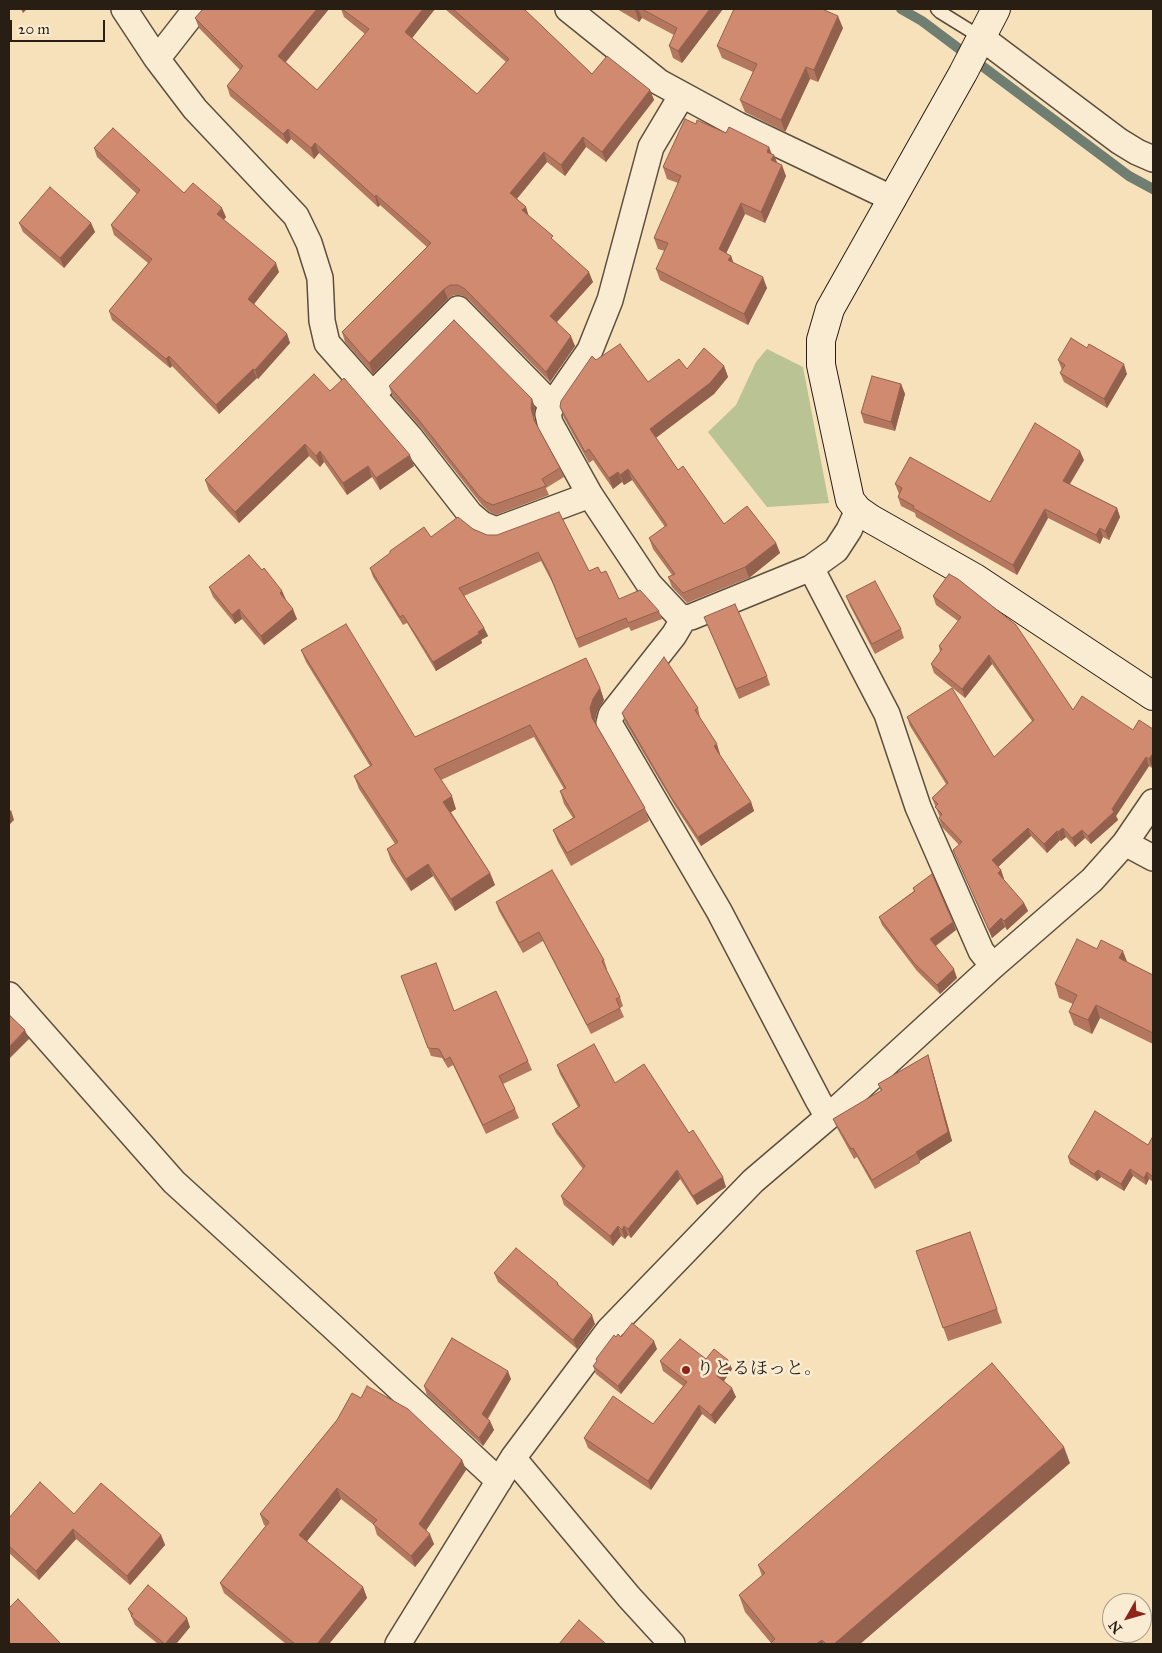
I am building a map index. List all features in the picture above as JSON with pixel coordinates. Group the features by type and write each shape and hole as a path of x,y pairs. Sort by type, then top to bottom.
{"street":[{"path":"124,9 157,59 195,109 296,216 309,243 320,278 322,321 327,344 410,437 470,514 482,524 496,530 590,495"},
{"path":"157,59 196,9"},
{"path":"568,9 659,82 738,125 893,199"},
{"path":"996,9 893,199 830,309 821,340 821,365 850,500 858,510 975,578 1153,696"},
{"path":"973,54 1137,152 1153,159"},
{"path":"682,95 651,147 610,300 590,350 552,405 548,414 550,423 590,495 649,584 678,615 684,618 691,617 812,568 836,550 849,530 858,510"},
{"path":"373,394 458,309 552,405"},
{"path":"812,568 887,714 918,807 981,951 993,966"},
{"path":"684,618 674,635 611,716 609,723 660,807 719,911 828,1117"},
{"path":"398,1644 513,1458 609,1330 754,1181 828,1117 993,966 1092,880 1125,844 1153,802"},
{"path":"1125,844 1153,858"},
{"path":"9,995 174,1182 499,1481"},
{"path":"513,1458 629,1597 672,1644"}],"lane":[{"path":"937,9 973,54"}],"green space":[{"path":"767,349 803,367 829,503 767,507 708,432 736,405 756,362"}],"building":[{"path":"203,9 317,9 278,56 317,90 369,29 342,9 423,9 405,32 477,94 509,59 453,9 524,9 592,74 607,56 650,90 602,152 583,137 561,165 544,152 510,193 526,207 522,210 553,236 551,238 589,272 550,316 571,336 546,372 465,289 458,285 450,285 444,289 369,363 342,332 431,243 376,195 375,197 315,143 311,148 288,129 283,134 227,86 243,66 195,18"},
{"path":"642,9 710,9 678,51 669,46 677,28"},
{"path":"734,9 822,9 838,16 814,70 806,67 781,120 740,100 757,64 717,46"},
{"path":"685,119 696,124 697,120 726,133 729,127 769,147 767,152 774,155 771,160 782,165 761,212 741,203 719,249 731,256 728,260 763,277 744,314 656,269 668,243 654,238 681,176 663,167"},
{"path":"113,128 184,193 193,183 222,208 217,214 276,263 248,299 287,334 255,370 253,369 216,405 169,356 166,359 109,311 152,259 111,225 140,190 94,148"},
{"path":"50,187 91,223 60,258 19,223"},
{"path":"454,320 532,399 531,408 534,420 560,468 542,479 546,486 493,505 486,502 479,496 418,419 389,386"},
{"path":"1071,338 1087,348 1089,344 1124,364 1104,399 1060,373 1065,365 1058,360"},
{"path":"620,344 648,382 679,359 687,369 704,348 724,366 710,383 650,429 678,470 683,466 724,524 747,506 776,543 745,567 683,593 668,577 675,574 649,538 667,525 628,469 620,475 618,472 609,478 589,449 585,452 560,407 561,401 592,356 596,360"},
{"path":"314,374 330,391 344,378 410,455 376,478 368,466 343,483 320,451 316,456 305,444 235,512 205,480"},
{"path":"872,376 901,384 891,422 861,413"},
{"path":"1035,423 1080,451 1063,481 1117,508 1105,531 1100,528 1096,535 1045,509 1013,565 913,508 914,506 898,497 902,488 895,484 910,457 990,502"},
{"path":"559,512 589,571 598,567 601,573 606,571 619,599 640,590 659,611 628,623 626,618 576,639 549,573 538,552 459,588 484,628 478,632 479,634 433,662 403,615 400,617 370,568 424,527 431,537 458,517 473,529 487,535 497,535"},
{"path":"249,555 262,570 264,568 293,609 261,636 239,609 232,615 209,587"},
{"path":"949,574 1016,625 1073,710 1082,696 1133,730 1139,720 1153,729 1153,753 1149,759 1146,757 1112,809 1114,812 1088,836 1082,830 1072,838 1063,828 1057,831 1044,844 1028,828 992,860 1001,870 998,873 1024,903 1004,921 1001,918 989,930 953,850 962,842 939,818 942,814 935,807 938,804 932,798 948,783 907,717 952,688 994,757 1034,720 989,655 962,689 931,664 942,649 939,646 961,617 933,596"},
{"path":"875,581 901,629 872,644 846,596"},
{"path":"735,604 767,676 736,689 704,617"},
{"path":"346,624 415,737 586,658 600,688 590,708 592,718 645,808 567,853 553,830 575,817 560,791 566,788 530,725 434,769 452,796 443,802 490,873 451,899 428,864 406,879 387,849 398,842 354,776 372,765 301,650"},
{"path":"664,657 698,708 695,710 717,744 714,746 751,802 698,837 671,797 622,713"},
{"path":"552,870 604,960 602,961 620,997 616,999 620,1008 587,1025 539,932 519,943 496,902"},
{"path":"932,874 953,922 930,939 954,969 937,985 914,963 879,917 915,891 913,888"},
{"path":"1077,939 1097,949 1101,940 1123,951 1119,958 1153,975 1153,1033 1096,1005 1088,1020 1069,1012 1077,995 1055,984"},
{"path":"436,963 454,1011 496,991 528,1061 499,1076 515,1109 483,1125 450,1057 445,1060 439,1049 428,1048 401,976"},
{"path":"9,1015 25,1030 9,1047"},
{"path":"594,1044 615,1083 644,1064 689,1133 693,1130 723,1177 693,1196 677,1170 628,1229 624,1226 622,1230 618,1226 610,1236 561,1196 585,1166 552,1124 580,1106 557,1065"},
{"path":"928,1055 948,1132 872,1180 833,1119 882,1090 878,1084"},
{"path":"1095,1111 1148,1145 1153,1136 1153,1177 1147,1172 1144,1178 1130,1169 1121,1184 1098,1170 1094,1174 1068,1157"},
{"path":"970,1232 997,1309 943,1328 916,1251"},
{"path":"516,1248 558,1283 592,1315 573,1340 494,1273"},
{"path":"632,1323 654,1341 618,1386 593,1366 614,1335 616,1337 618,1334 621,1337"},
{"path":"452,1338 508,1371 482,1414 490,1421 479,1438 424,1386"},
{"path":"680,1339 706,1359 714,1349 728,1360 717,1376 732,1388 711,1415 699,1405 648,1481 584,1438 613,1396 653,1424 687,1382 660,1361"},
{"path":"992,1363 1064,1447 834,1644 826,1644 822,1640 816,1644 770,1644 775,1639 739,1595 765,1573 758,1565"},
{"path":"367,1386 408,1409 462,1460 419,1524 430,1534 411,1556 373,1524 377,1520 337,1488 299,1535 363,1587 317,1644 295,1644 220,1583 269,1522 260,1514 337,1420 352,1393 361,1398"},
{"path":"40,1482 74,1514 101,1483 161,1535 127,1576 73,1529 36,1571 9,1546 9,1518"},
{"path":"148,1585 187,1618 165,1644 131,1616 133,1614 128,1609"},
{"path":"18,1599 61,1644 9,1644 9,1608"},
{"path":"579,1620 606,1644 559,1644"}],"waterway":[{"path":"901,9 922,21 1129,176 1153,189"}],"place":[{"name":"りとるほっと。","path":"686,1370"}]}
